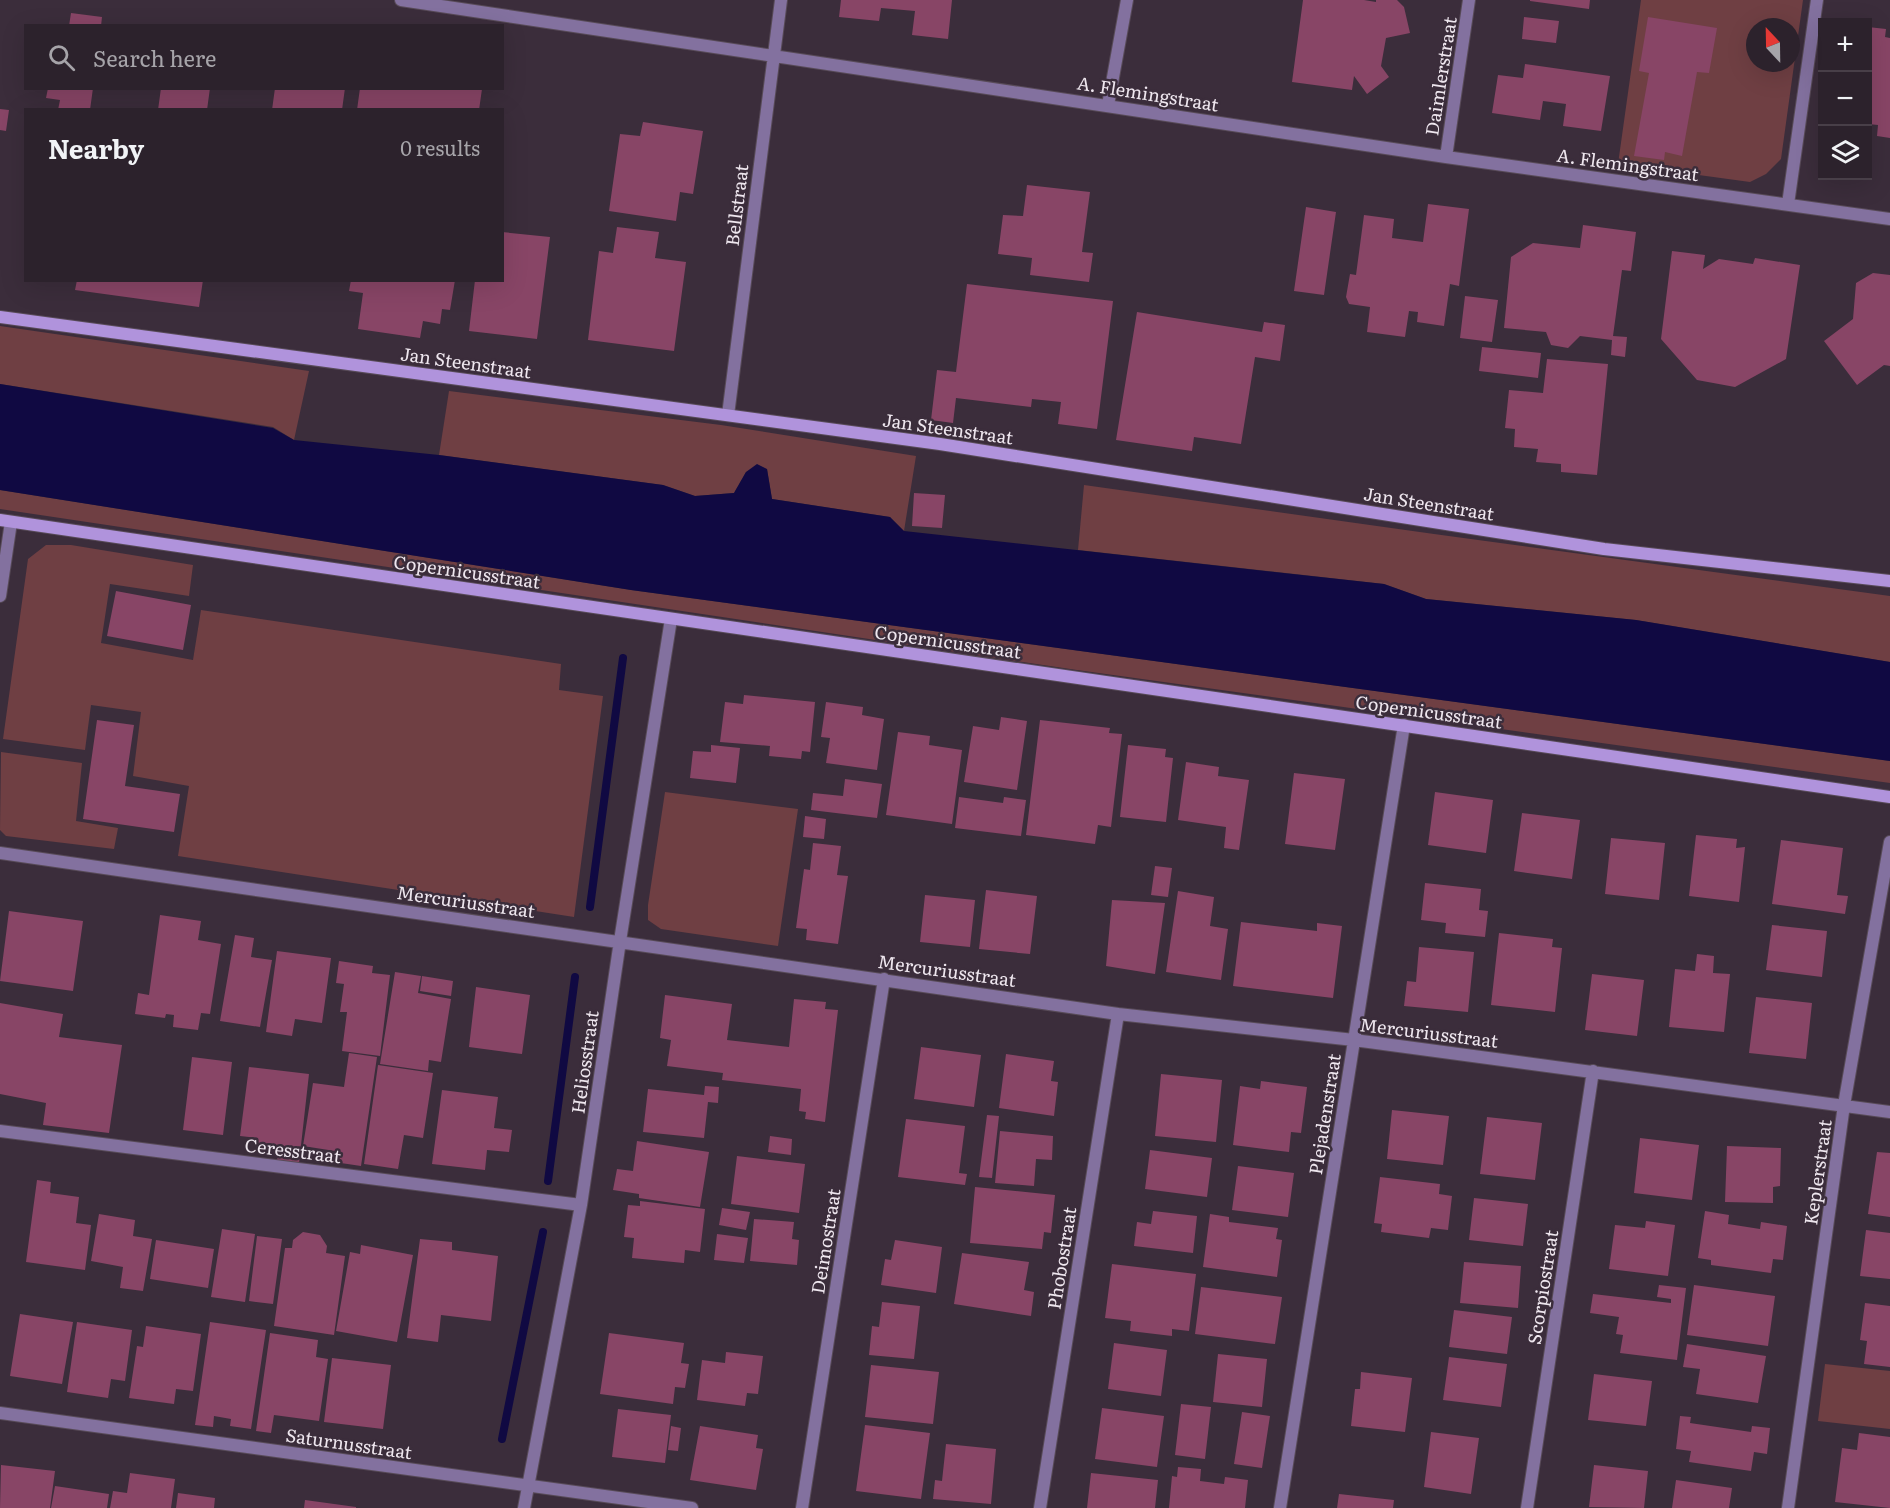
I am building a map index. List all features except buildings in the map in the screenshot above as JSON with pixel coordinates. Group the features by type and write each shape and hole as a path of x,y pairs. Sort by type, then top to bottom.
{"street":[{"name":"A. Flemingstraat","path":"401,0 466,5 773,55 1446,157 1890,219"},
{"name":"Bellstraat","path":"728,416 781,0"},
{"path":"1108,105 1127,0"},
{"name":"Daimlerstraat","path":"1446,157 1469,0"},
{"path":"1788,204 1817,0"},
{"name":"Jan Steenstraat","path":"0,317 940,444 1604,549 1890,581"},
{"path":"0,596 6,521"},
{"name":"Copernicusstraat","path":"6,521 1890,797"},
{"name":"Heliosstraat","path":"525,1508 581,1205 671,619"},
{"name":"Plejadenstraat","path":"1281,1508 1404,725"},
{"name":"Keplerstraat","path":"1788,1508 1844,1105 1890,842"},
{"name":"Mercuriusstraat","path":"0,853 1118,1014 1354,1040 1890,1112"},
{"name":"Deimostraat","path":"802,1508 884,979"},
{"name":"Phobostraat","path":"1040,1508 1118,1014"},
{"name":"Scorpiostraat","path":"1527,1508 1593,1071"},
{"name":"Ceresstraat","path":"0,1131 581,1205"},
{"name":"Saturnusstraat","path":"0,1413 692,1508"}],"shaded area":[{"path":"1641,0 1803,0 1800,22 1800,18 1746,18 1746,72 1793,72 1781,159 1766,174 1750,182 1618,164"},
{"path":"0,326 309,371 294,440 273,427 0,384"},
{"path":"0,384 273,428 294,440 439,455 663,485 695,496 734,493 746,472 757,464 767,469 772,499 890,517 904,531 1384,584 1426,599 1636,620 1890,662 1890,761 631,590 0,490"},
{"path":"449,391 721,425 916,456 904,531 890,517 772,499 767,469 746,472 734,493 695,496 663,485 439,455"},
{"path":"1084,485 1890,596 1890,662 1636,620 1426,599 1384,584 1078,550"},
{"path":"0,490 631,590 1890,761 1890,783 1077,670 0,509"},
{"path":"46,545 71,545 193,565 189,596 110,584 101,643 193,660 201,610 561,664 559,690 603,696 574,917 178,856 189,786 133,776 141,712 91,705 85,750 3,739 28,559"},
{"path":"1,752 82,763 76,821 118,828 114,849 6,836 0,830"},
{"path":"665,792 798,809 778,946 661,929 648,920 648,905"},
{"path":"1825,1364 1890,1371 1890,1429 1818,1421"}],"waterway":[{"path":"590,907 623,658"},
{"path":"548,1181 575,977"},
{"path":"502,1439 543,1232"}]}
